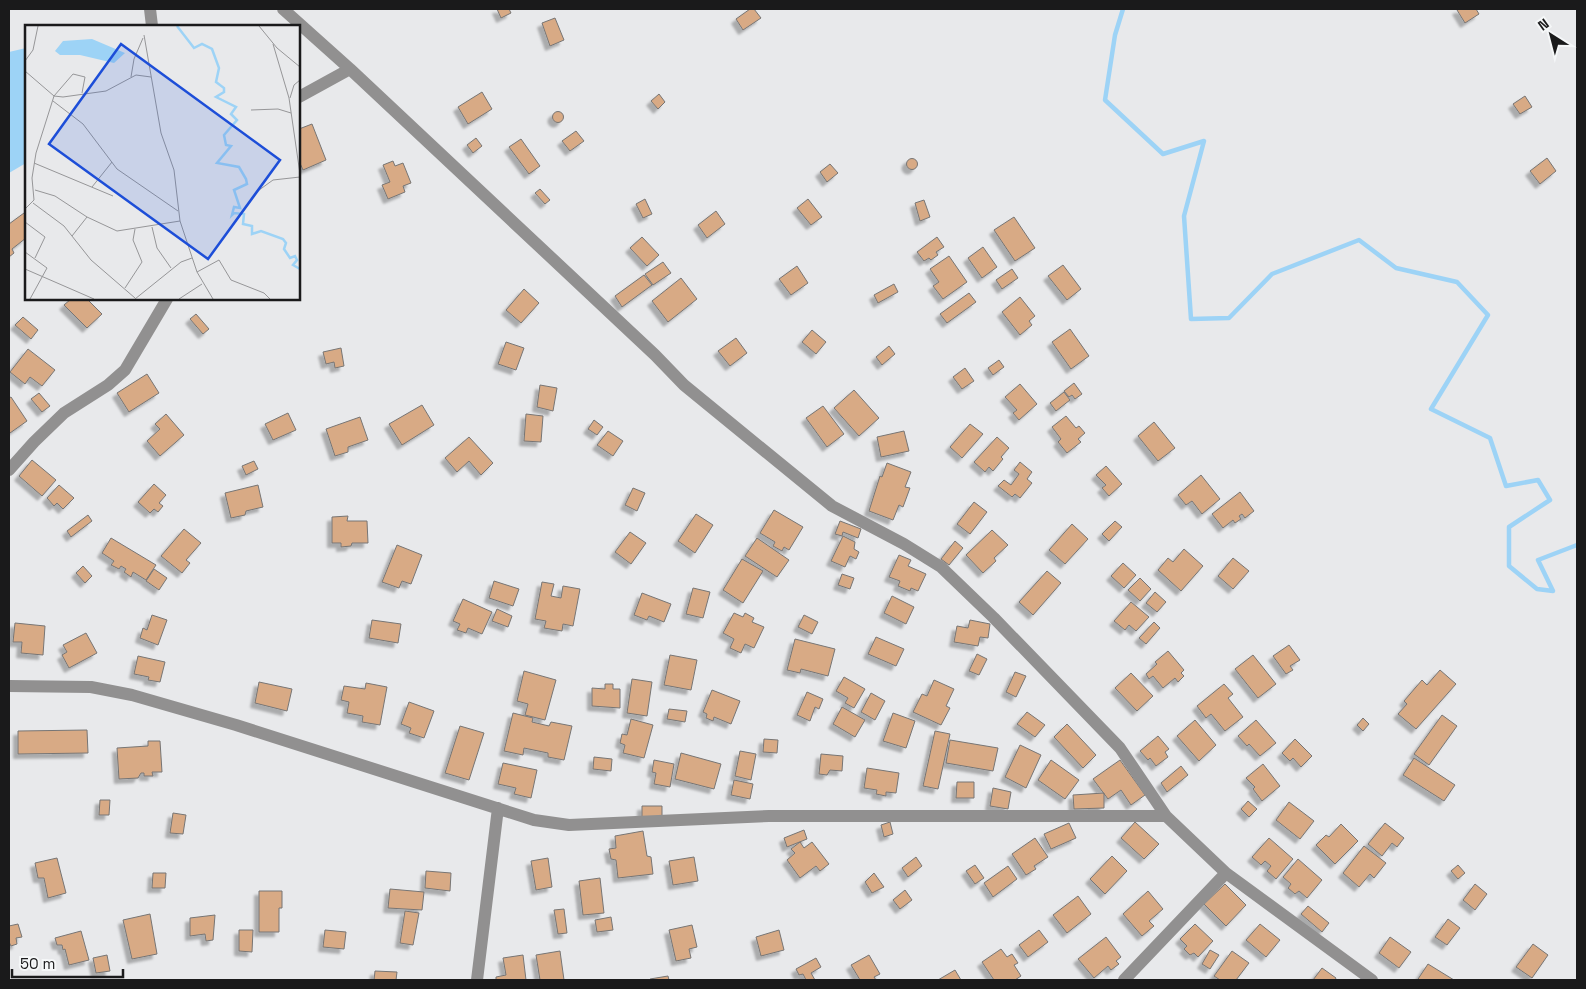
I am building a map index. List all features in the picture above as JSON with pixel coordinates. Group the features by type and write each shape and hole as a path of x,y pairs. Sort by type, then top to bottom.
{"street":[{"path":"150,9 152,25"},
{"path":"283,9 350,69 655,355 684,385 832,506 904,544 941,567 994,618 1120,748 1166,816 1226,872 1372,980"},
{"path":"300,96 350,69"},
{"path":"9,470 64,413 108,385 125,370 166,300"},
{"path":"9,686 91,688 132,695 236,725 534,820 568,825 769,816 1166,816"},
{"path":"477,980 498,808"},
{"path":"1124,980 1226,872"}],"water":[{"path":"25,48 25,164 9,173 9,52"}],"building":[{"path":"497,9 509,9 511,13 501,18"},
{"path":"750,9 754,9 761,18 743,30 736,19"},
{"path":"1476,9 1479,14 1465,23 1457,10"},
{"path":"555,18 564,40 550,46 542,23"},
{"path":"482,92 492,109 468,124 458,107"},
{"path":"659,94 665,102 658,109 651,101"},
{"path":"1525,96 1532,107 1520,114 1513,104"},
{"path":"558,111 564,117 558,123 552,117"},
{"path":"312,124 326,160 303,170 300,163 300,129"},
{"path":"576,131 584,141 570,151 562,141"},
{"path":"476,138 482,146 473,153 467,145"},
{"path":"521,139 540,166 529,174 509,147"},
{"path":"912,158 918,164 912,170 906,164"},
{"path":"1547,158 1556,171 1540,184 1530,171"},
{"path":"393,161 395,166 403,163 411,183 403,186 405,192 388,199 382,185 390,182 383,165"},
{"path":"830,164 838,173 827,182 820,172"},
{"path":"540,189 550,200 545,204 535,193"},
{"path":"645,199 652,214 643,218 636,204"},
{"path":"808,199 822,217 811,225 797,208"},
{"path":"924,200 930,217 920,221 915,203"},
{"path":"716,211 725,224 707,238 698,225"},
{"path":"24,213 25,214 25,239 12,249 14,253 9,257 9,224"},
{"path":"1014,217 1035,248 1015,261 994,230"},
{"path":"642,237 659,255 647,266 630,248"},
{"path":"937,237 944,247 936,252 938,255 931,260 929,258 924,261 917,252"},
{"path":"983,247 997,267 982,278 968,258"},
{"path":"949,256 967,282 943,299 933,286 939,282 930,269"},
{"path":"663,262 671,273 653,285 645,274"},
{"path":"1063,265 1081,289 1067,300 1048,276"},
{"path":"797,266 808,283 791,295 779,279"},
{"path":"1012,269 1018,278 1002,289 996,280"},
{"path":"644,275 652,285 622,307 615,296"},
{"path":"681,278 697,299 668,322 652,301"},
{"path":"894,284 898,292 878,303 874,295"},
{"path":"524,289 539,303 521,323 506,310"},
{"path":"969,293 976,302 947,323 940,314"},
{"path":"1020,297 1035,316 1029,321 1032,325 1020,335 1002,312"},
{"path":"70,300 88,300 102,314 87,328 64,305"},
{"path":"196,314 209,329 203,334 190,319"},
{"path":"23,317 38,330 31,339 15,325"},
{"path":"1070,329 1089,356 1071,369 1052,342"},
{"path":"812,330 826,342 816,354 802,342"},
{"path":"736,338 747,353 730,366 718,351"},
{"path":"506,342 524,348 516,370 498,364"},
{"path":"889,346 895,354 882,365 876,357"},
{"path":"341,348 344,366 335,368 334,362 326,364 323,352"},
{"path":"28,349 55,370 42,386 30,377 25,384 10,372"},
{"path":"999,360 1004,367 993,375 988,368"},
{"path":"965,368 974,381 962,389 953,377"},
{"path":"147,374 159,393 129,412 117,393"},
{"path":"1074,383 1082,394 1075,399 1072,395 1069,397 1064,391"},
{"path":"1020,384 1037,404 1019,420 1013,413 1017,410 1005,397"},
{"path":"540,385 557,388 553,411 537,407"},
{"path":"854,390 879,418 859,436 834,408"},
{"path":"1064,392 1070,400 1056,411 1050,403"},
{"path":"39,393 50,406 42,412 31,399"},
{"path":"11,397 27,421 10,433 9,398"},
{"path":"422,405 434,425 402,445 389,424"},
{"path":"823,406 844,434 827,447 806,418"},
{"path":"288,413 296,430 273,440 265,424"},
{"path":"166,414 184,435 160,456 147,441 160,429 155,424"},
{"path":"526,414 543,416 541,442 524,441"},
{"path":"1066,416 1076,428 1079,426 1085,433 1078,439 1081,442 1067,453 1058,442 1061,439 1052,427"},
{"path":"360,417 368,440 348,447 348,452 335,456 326,429"},
{"path":"594,420 603,427 597,435 588,429"},
{"path":"1154,422 1175,448 1158,461 1138,436"},
{"path":"970,424 983,434 962,458 950,447"},
{"path":"608,431 623,441 613,456 597,445"},
{"path":"904,431 909,451 881,457 877,437"},
{"path":"469,437 493,463 481,475 469,461 457,472 445,458"},
{"path":"997,437 1009,448 993,471 989,467 985,472 974,462"},
{"path":"32,460 56,480 42,496 19,476"},
{"path":"254,461 258,469 246,475 242,466"},
{"path":"1020,462 1032,472 1027,479 1032,483 1020,498 1015,494 1012,497 998,486 1004,480 1011,485 1019,474 1014,470"},
{"path":"887,463 911,472 905,487 910,488 903,507 899,505 893,520 869,511 880,476 882,477"},
{"path":"1106,466 1122,484 1109,496 1102,488 1106,485 1096,475"},
{"path":"1201,475 1220,499 1202,514 1192,501 1186,505 1178,495"},
{"path":"154,484 166,495 159,503 163,506 158,512 154,509 150,513 138,502"},
{"path":"59,485 74,498 63,509 57,503 54,506 47,498"},
{"path":"258,485 263,507 246,511 245,515 231,518 225,493"},
{"path":"633,488 645,493 637,511 625,505"},
{"path":"1240,492 1254,511 1245,518 1242,514 1239,516 1241,519 1235,523 1233,520 1223,528 1212,514"},
{"path":"974,502 987,512 970,534 957,524"},
{"path":"774,510 803,527 789,550 784,547 782,551 773,546 775,542 760,533"},
{"path":"696,514 713,525 695,553 678,541"},
{"path":"88,515 92,521 71,537 67,531"},
{"path":"348,516 347,521 367,521 368,543 352,543 351,546 341,547 341,543 332,543 332,517"},
{"path":"840,521 861,529 858,538 843,532 842,536 835,534"},
{"path":"1115,521 1122,527 1109,541 1102,534"},
{"path":"1072,524 1088,539 1065,564 1049,550"},
{"path":"184,529 201,543 186,560 190,563 182,573 161,556"},
{"path":"992,530 1008,545 994,558 996,561 983,573 966,555"},
{"path":"630,532 646,543 631,564 615,552"},
{"path":"843,536 855,542 854,549 859,552 856,559 850,556 845,567 831,561"},
{"path":"111,538 156,565 146,580 133,572 131,577 124,572 126,569 121,566 119,569 111,565 114,561 102,553"},
{"path":"757,538 789,560 777,577 745,556"},
{"path":"955,541 963,548 949,565 941,559"},
{"path":"397,545 422,555 411,584 402,581 399,588 382,582"},
{"path":"1184,549 1203,566 1181,591 1158,570 1168,558 1173,562"},
{"path":"899,555 911,560 908,566 926,574 918,591 911,588 910,591 898,586 900,581 889,577"},
{"path":"1233,558 1249,571 1233,589 1218,576"},
{"path":"742,559 763,571 743,603 723,590"},
{"path":"1123,563 1136,575 1124,588 1111,576"},
{"path":"83,566 92,576 85,583 76,573"},
{"path":"154,569 167,578 159,590 146,581"},
{"path":"1047,571 1061,583 1033,615 1019,602"},
{"path":"842,574 854,578 850,589 838,585"},
{"path":"1140,578 1151,589 1140,601 1128,590"},
{"path":"494,581 519,589 513,606 489,598"},
{"path":"542,582 554,584 551,596 561,598 563,586 580,589 573,626 563,624 562,631 544,628 546,621 535,619"},
{"path":"693,588 710,592 703,618 686,614"},
{"path":"1155,592 1166,602 1157,612 1146,603"},
{"path":"642,593 671,604 664,622 649,616 647,620 634,615"},
{"path":"892,596 914,607 906,624 884,613"},
{"path":"463,599 492,612 482,634 468,628 466,633 457,630 460,624 453,621"},
{"path":"1131,602 1149,617 1136,631 1129,625 1125,630 1114,621"},
{"path":"497,609 512,616 508,627 492,621"},
{"path":"734,613 743,617 745,613 754,618 752,622 764,627 754,648 745,644 741,653 730,648 734,639 723,633"},
{"path":"152,615 167,620 158,645 140,638 143,628 147,630"},
{"path":"804,615 818,622 812,634 798,627"},
{"path":"372,620 401,624 398,643 369,638"},
{"path":"970,620 990,624 988,638 980,637 978,646 954,642 957,626 968,628"},
{"path":"1154,622 1160,628 1146,644 1139,638"},
{"path":"15,623 45,626 43,655 21,653 22,642 13,642"},
{"path":"86,633 97,653 69,668 62,655 67,652 63,645"},
{"path":"876,637 904,649 896,666 868,654"},
{"path":"795,639 835,649 828,676 801,669 800,673 787,670"},
{"path":"1289,645 1300,660 1290,666 1293,670 1286,674 1273,656"},
{"path":"1168,651 1184,670 1181,673 1184,676 1178,682 1175,678 1163,688 1153,676 1149,679 1146,674 1157,664 1155,662"},
{"path":"977,654 987,659 979,675 969,671"},
{"path":"670,655 697,660 691,690 664,685"},
{"path":"1253,655 1276,684 1258,698 1235,669"},
{"path":"138,656 165,662 160,682 148,680 149,677 134,674"},
{"path":"1440,670 1456,684 1416,729 1398,714 1407,704 1404,701 1422,680 1427,685"},
{"path":"524,671 556,680 545,720 525,715 528,704 517,701"},
{"path":"1015,672 1026,676 1016,697 1006,692"},
{"path":"1131,673 1153,696 1137,711 1115,688"},
{"path":"844,677 865,689 854,708 845,703 848,698 836,691"},
{"path":"632,679 652,682 647,716 627,713"},
{"path":"934,680 954,689 946,706 950,708 941,725 913,712 922,694 927,696"},
{"path":"259,682 292,689 287,711 255,703"},
{"path":"366,683 387,687 380,725 362,722 363,716 347,713 349,702 341,700 344,686 365,689"},
{"path":"605,684 613,684 613,689 620,689 620,708 592,706 592,688 605,689"},
{"path":"1224,684 1233,694 1228,698 1243,717 1225,731 1211,714 1206,718 1197,706"},
{"path":"712,690 740,701 731,724 714,717 713,721 706,718 707,714 703,712"},
{"path":"807,692 823,699 819,709 815,707 810,721 797,715"},
{"path":"871,693 885,701 875,720 861,712"},
{"path":"409,702 434,711 424,738 409,733 411,728 401,724"},
{"path":"842,707 865,720 855,737 833,724"},
{"path":"669,709 687,711 685,722 667,719"},
{"path":"1027,712 1045,725 1035,737 1017,724"},
{"path":"513,713 533,718 532,722 549,726 551,722 572,726 564,760 548,757 548,753 524,748 523,755 504,751"},
{"path":"893,713 915,721 906,748 883,741"},
{"path":"1442,715 1457,726 1429,765 1414,754"},
{"path":"1363,718 1369,724 1363,731 1357,725"},
{"path":"631,719 653,725 644,758 623,753 625,745 620,743 622,734 627,735"},
{"path":"1195,720 1216,745 1199,761 1177,736"},
{"path":"1256,720 1276,743 1260,756 1238,736"},
{"path":"1067,724 1096,755 1083,768 1054,737"},
{"path":"460,726 484,733 469,780 445,773"},
{"path":"87,730 88,753 18,754 18,731"},
{"path":"935,731 950,734 938,789 923,786"},
{"path":"1158,736 1169,749 1165,752 1168,757 1156,766 1150,758 1148,760 1140,751"},
{"path":"764,739 778,740 777,753 763,752"},
{"path":"1295,739 1312,756 1301,767 1293,758 1290,761 1282,753"},
{"path":"950,740 998,748 993,771 946,763"},
{"path":"148,741 160,741 162,772 152,772 153,776 144,776 144,773 141,773 138,778 119,779 117,748 148,746"},
{"path":"1020,745 1041,755 1026,788 1005,777"},
{"path":"740,751 756,754 751,780 735,776"},
{"path":"681,753 721,764 714,789 675,779"},
{"path":"821,754 843,756 842,771 830,770 827,775 819,774"},
{"path":"594,757 612,759 611,771 593,769"},
{"path":"1414,758 1455,785 1444,801 1403,775"},
{"path":"654,760 674,764 670,787 654,784 656,773 652,772"},
{"path":"1051,760 1079,780 1065,799 1038,780"},
{"path":"1120,760 1145,795 1131,805 1121,790 1108,799 1093,779"},
{"path":"503,763 537,770 531,798 514,794 516,788 498,784"},
{"path":"1263,764 1280,786 1262,801 1253,789 1255,787 1246,778"},
{"path":"1181,766 1188,775 1167,792 1161,783"},
{"path":"867,768 899,773 896,793 886,792 886,796 876,794 877,790 864,788"},
{"path":"734,780 753,784 750,799 731,795"},
{"path":"957,782 974,782 974,798 956,798"},
{"path":"993,788 1011,792 1008,809 990,806"},
{"path":"1104,793 1104,808 1074,809 1073,795"},
{"path":"100,800 110,800 109,815 99,815"},
{"path":"1248,801 1257,809 1249,817 1241,809"},
{"path":"1289,802 1314,821 1300,839 1276,820"},
{"path":"642,806 662,806 662,817 642,817"},
{"path":"173,813 186,815 183,834 170,833"},
{"path":"890,822 893,834 884,837 881,825"},
{"path":"1135,822 1159,844 1144,859 1121,838"},
{"path":"1069,823 1076,838 1051,849 1044,834"},
{"path":"1385,823 1404,838 1397,847 1392,843 1382,856 1368,844"},
{"path":"1341,824 1358,841 1335,864 1316,845 1326,835 1329,837"},
{"path":"804,830 807,839 787,847 784,838"},
{"path":"643,831 647,856 651,857 653,874 618,878 616,860 611,859 609,849 616,848 615,836"},
{"path":"1035,838 1048,857 1034,866 1036,869 1026,875 1012,854"},
{"path":"1269,838 1293,859 1276,879 1267,871 1271,866 1265,861 1261,865 1252,857"},
{"path":"800,842 804,848 812,842 829,864 820,871 816,866 800,878 787,860 795,853 791,849"},
{"path":"1364,846 1386,863 1374,878 1370,874 1359,887 1343,873"},
{"path":"1112,856 1127,871 1105,894 1090,879"},
{"path":"694,857 698,881 673,885 669,861"},
{"path":"916,857 922,866 908,877 902,868"},
{"path":"57,858 66,893 48,898 44,878 38,878 35,863"},
{"path":"548,858 552,887 536,890 531,861"},
{"path":"1298,859 1322,880 1307,898 1299,891 1295,894 1288,888 1291,884 1283,877"},
{"path":"975,865 984,878 975,884 966,871"},
{"path":"1458,865 1465,873 1458,879 1451,871"},
{"path":"1008,866 1017,879 993,897 984,883"},
{"path":"426,871 451,873 450,891 425,888"},
{"path":"153,873 166,873 165,888 152,888"},
{"path":"874,873 884,887 872,893 865,882"},
{"path":"600,878 604,913 583,915 579,881"},
{"path":"1225,884 1246,905 1226,926 1204,904"},
{"path":"1475,884 1487,894 1475,910 1463,900"},
{"path":"390,889 424,892 422,910 388,908"},
{"path":"905,890 912,900 900,909 893,900"},
{"path":"259,891 282,891 282,908 279,908 279,932 259,932"},
{"path":"1148,891 1163,909 1149,921 1154,926 1142,936 1123,914"},
{"path":"1078,896 1091,914 1067,933 1053,915"},
{"path":"1308,906 1329,923 1322,932 1301,914"},
{"path":"564,909 567,933 558,934 554,910"},
{"path":"405,911 419,913 413,945 400,943"},
{"path":"150,914 157,954 132,959 123,920"},
{"path":"215,915 213,940 206,941 205,934 190,936 190,918"},
{"path":"611,917 613,930 597,932 595,920"},
{"path":"1448,919 1460,928 1447,945 1435,937"},
{"path":"18,924 22,937 16,938 17,944 11,946 9,942 9,926"},
{"path":"1195,924 1213,941 1198,957 1194,953 1190,955 1184,949 1187,946 1180,939"},
{"path":"1260,924 1280,940 1266,957 1246,940"},
{"path":"692,925 697,947 689,949 691,958 676,961 669,930"},
{"path":"239,930 253,930 252,952 239,951"},
{"path":"325,930 346,932 344,949 323,947"},
{"path":"779,930 784,950 761,956 756,937"},
{"path":"1039,930 1048,942 1028,957 1019,945"},
{"path":"81,931 89,960 69,965 65,949 63,950 62,945 57,945 55,938"},
{"path":"1106,937 1121,957 1116,961 1119,964 1111,970 1108,966 1094,978 1078,959"},
{"path":"1390,937 1411,952 1399,968 1379,953"},
{"path":"1533,944 1548,955 1532,978 1516,967"},
{"path":"1001,949 1007,957 1012,954 1018,963 1014,965 1021,976 1015,980 994,980 982,962"},
{"path":"1210,950 1219,955 1210,969 1202,964"},
{"path":"560,951 564,980 540,980 536,955"},
{"path":"1232,951 1249,963 1236,980 1220,980 1214,976"},
{"path":"107,955 110,971 96,973 93,958"},
{"path":"523,955 526,980 496,980 496,977 506,975 503,958"},
{"path":"869,955 880,974 874,977 876,980 860,980 851,965"},
{"path":"816,958 821,967 811,973 815,980 806,980 803,974 799,975 796,969"},
{"path":"1428,964 1454,980 1418,979"},
{"path":"1322,968 1336,978 1335,980 1313,980"},
{"path":"955,970 961,980 938,980"},
{"path":"375,971 397,972 396,980 374,980"},
{"path":"668,976 669,980 650,980 650,979"}],"waterway":[{"path":"1123,9 1115,35 1105,100 1163,154 1204,141 1184,216 1191,319 1229,318 1272,274 1359,240 1396,268 1457,282 1488,315 1431,409 1490,438 1506,486 1538,480 1550,500 1509,527 1509,566 1537,589 1553,591 1538,560 1577,545"}]}
